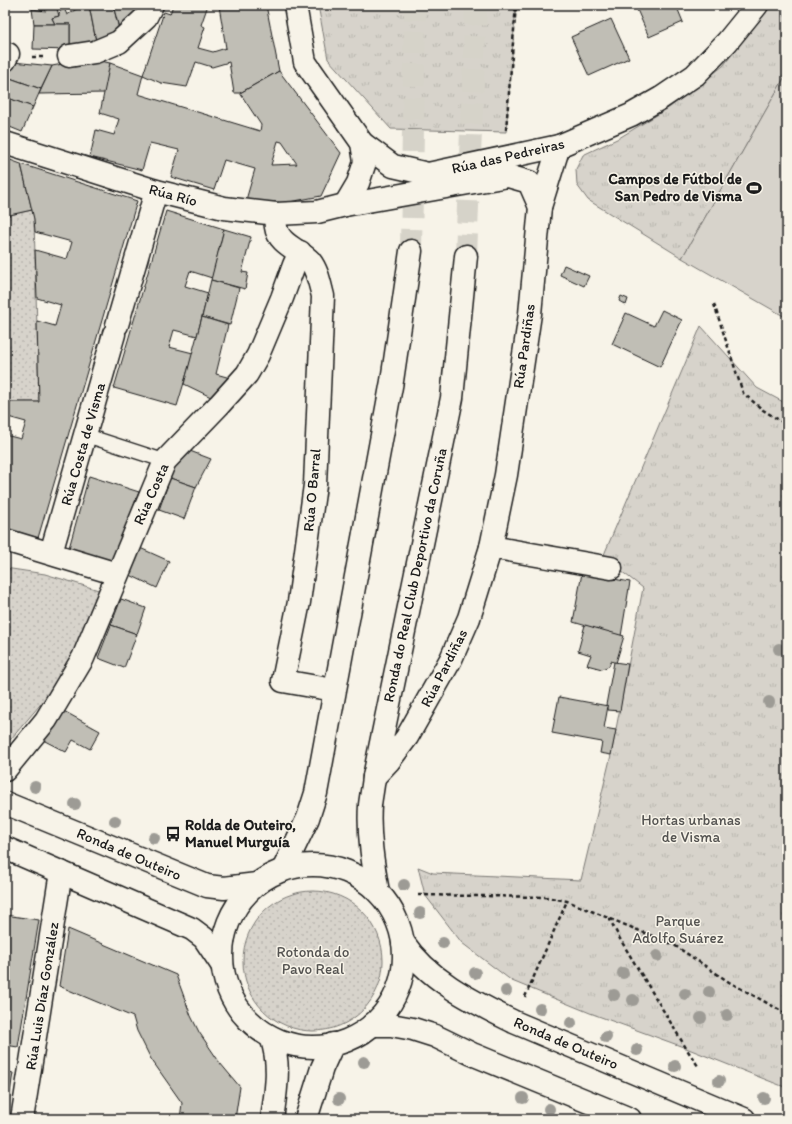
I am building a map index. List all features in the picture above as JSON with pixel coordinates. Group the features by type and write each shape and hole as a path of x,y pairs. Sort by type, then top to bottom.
{"main road":[{"path":"69,56 95,52 119,42 146,16 152,5"},
{"path":"294,5 305,62 362,143 365,162 358,183 345,205"},
{"name":"Rúa das Pedreiras","path":"362,143 394,166 428,174 559,146 631,115 661,98 695,75 728,42 757,5"},
{"name":"Rúa Río","path":"5,143 156,191 224,208 276,214 318,212 345,205"},
{"name":"Rúa Pardiñas","path":"374,777 389,761 407,737 451,660 469,618 491,547 506,475 530,314 540,207 559,146"},
{"name":"Rúa das Pedreiras","path":"345,205 508,176 529,182 540,207"},
{"name":"Rúa Costa de Visma","path":"51,554 156,191"},
{"path":"276,214 276,229 284,242 300,252"},
{"path":"284,870 308,818 316,793 392,381 411,251"},
{"name":"Rúa Costa","path":"5,770 46,720 83,658 165,460 247,374 258,355 300,252"},
{"name":"Rúa O Barral","path":"300,252 311,262 316,272 323,296 315,485 299,602 283,681 334,690"},
{"name":"Ronda do Real Club Deportivo da Coruña","path":"378,892 373,865 370,805 374,777 452,398 466,256"},
{"path":"5,540 117,574"},
{"path":"491,547 611,568"},
{"name":"Ronda de Outeiro","path":"5,803 207,886 224,888 257,884"},
{"name":"Ronda de Outeiro","path":"5,848 192,929 204,938 222,965"},
{"name":"Ronda de Outeiro","path":"304,865 324,865 344,870 362,879 378,892 390,907 398,924 403,942 403,965 398,988 387,1008 372,1025 347,1040 317,1047 285,1043 258,1029 247,1019 238,1007 228,987 222,965 222,947 226,929 233,912 243,897 257,884 284,870 304,865"},
{"name":"Rúa Luis Díaz González","path":"22,1119 61,872"},
{"name":"Ronda de Outeiro","path":"403,942 412,956 451,988 514,1022 744,1119"},
{"path":"372,1025 391,1025 413,1029 435,1036 472,1054 630,1119"},
{"path":"271,1036 277,1058 276,1094 272,1119"},
{"path":"306,1119 322,1068 333,1044"}],"lane":[{"path":"86,434 165,460"}],"path":[{"path":"506,132 516,5"},
{"path":"6,57 69,56"},
{"path":"714,304 743,393 763,410 787,425"},
{"path":"418,895 545,897 567,901 674,945 729,982 787,1014"},
{"path":"525,997 567,901"},
{"path":"609,917 620,939 698,1066"}],"green space":[{"path":"318,5 516,5 506,132 391,129 328,59"},
{"path":"770,5 787,5 787,73 682,258 588,200 577,185 576,169 583,155 619,138 670,107 723,66"},
{"name":"Campos de Fútbol de San Pedro de Visma","path":"787,73 787,318 682,258"},
{"path":"32,210 34,219 39,402 5,402 5,216"},
{"name":"Parque Adolfo Suárez","path":"701,326 757,388 787,404 787,1088 686,1048 590,1013 512,981 462,943 425,895 418,867 433,873 581,880 611,755 643,588 603,557"},
{"path":"5,568 45,574 102,591 86,635 51,692 5,746"},
{"name":"Rotonda do Pavo Real","path":"320,891 340,896 363,911 378,934 382,947 382,975 378,988 363,1011 340,1026 327,1030 306,1031 286,1026 263,1011 248,988 244,975 243,954 248,934 263,911 286,896 299,892"}],"building":[{"path":"56,5 59,16 52,18 55,24 34,24 32,9 46,11 45,8"},
{"path":"83,5 89,5 96,41 70,50 70,24 55,24 52,18 59,16 59,13 64,8 67,15"},
{"path":"89,5 113,5 119,29 96,41"},
{"path":"113,5 137,5 138,10 119,28"},
{"path":"173,5 208,5 201,25 205,27 198,48 213,52 226,48 219,6 215,5 266,5 279,71 240,93 234,93 229,62 212,67 196,62 187,87 161,83 143,75 164,12 170,14"},
{"path":"635,5 676,5 683,22 649,37"},
{"path":"611,19 629,58 589,76 571,37"},
{"path":"34,24 70,24 70,50 33,49"},
{"path":"90,59 110,63 105,93 39,94 52,66"},
{"path":"13,62 52,66 41,89 7,77"},
{"path":"110,63 143,75 138,94 260,131 261,125 240,93 279,71 341,153 321,196 268,206 246,200 255,169 224,160 214,190 171,177 179,150 150,143 142,170 90,157 96,130 114,135 119,119 100,113","holes":["278,141 282,142 297,164 271,165"]},
{"path":"7,77 41,89 33,107 5,97 5,84"},
{"path":"5,97 33,107 22,132 5,125"},
{"path":"5,158 21,164 32,210 5,216 5,194 9,193 5,178"},
{"path":"21,164 137,201 38,538 5,528 5,435 21,439 26,422 8,417 5,429 5,402 39,402 37,321 55,326 61,305 37,298 35,250 67,259 72,242 35,232 34,219"},
{"path":"166,211 224,229 212,278 190,271 185,286 208,293 197,336 174,330 169,347 193,353 177,406 114,388"},
{"path":"224,229 251,237 242,272 248,273 245,289 211,280"},
{"path":"564,265 589,276 584,286 560,275"},
{"path":"211,280 239,288 230,325 202,317"},
{"path":"621,296 628,299 626,305 619,301"},
{"path":"662,310 682,320 660,367 612,344 626,313 654,326"},
{"path":"202,317 228,325 216,374 234,379 215,399 184,384"},
{"path":"182,448 211,459 196,487 170,478"},
{"path":"89,476 139,492 112,563 69,548"},
{"path":"170,478 196,487 184,519 159,510"},
{"path":"140,548 169,561 157,588 128,574"},
{"path":"582,573 630,582 621,636 573,622"},
{"path":"121,599 146,608 137,634 111,625"},
{"path":"111,625 137,634 124,668 98,658"},
{"path":"585,625 624,636 616,663 611,661 609,666 602,669 587,665 591,655 578,651"},
{"path":"614,662 628,664 620,711 608,710 608,706 606,705"},
{"path":"559,697 608,706 604,728 616,730 611,755 600,753 602,742 552,733"},
{"path":"60,709 100,731 90,749 73,740 66,752 43,740"},
{"path":"5,915 39,920 18,1047 5,1045"},
{"path":"68,929 176,975 191,1016 199,1032 220,1063 240,1087 235,1119 180,1119 182,1103 151,1059 137,1031 133,1017 59,986"},
{"path":"5,1071 13,1073 6,1119 5,1119"}],"tunnel":[{"path":"411,251 415,5"},
{"path":"466,256 476,5"}],"place":[{"name":"Campos de Fútbol de San Pedro de Visma","path":"754,188"},
{"name":"Rolda de Outeiro, Manuel Murguía","path":"173,834"}],"park label":[{"name":"Hortas urbanas de Visma","path":"691,828"}]}
